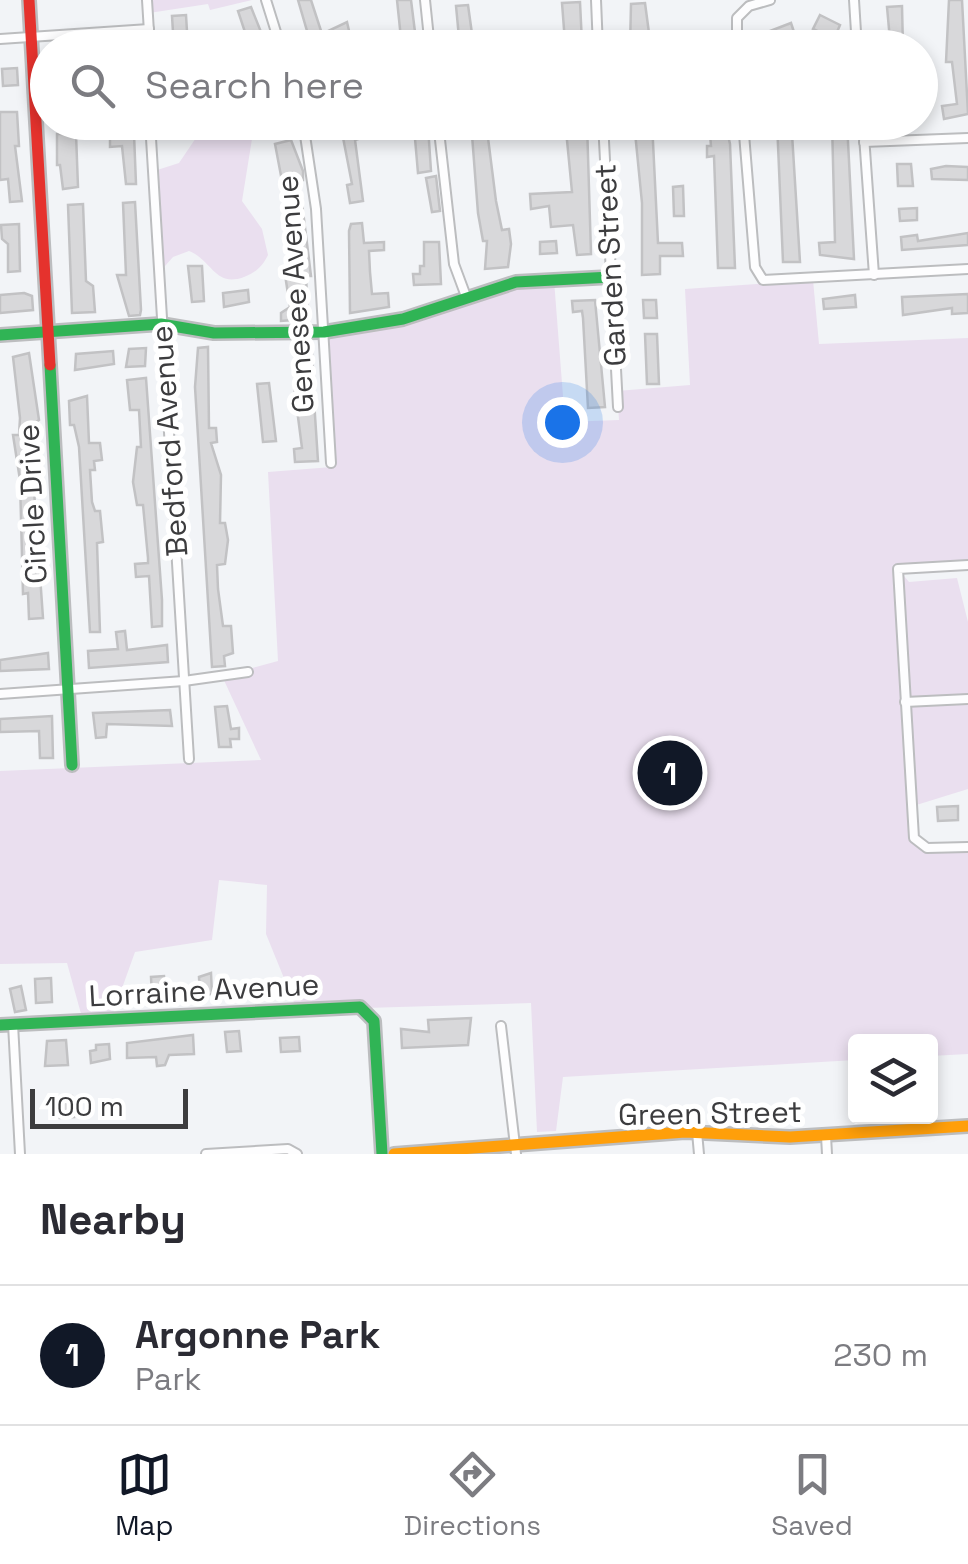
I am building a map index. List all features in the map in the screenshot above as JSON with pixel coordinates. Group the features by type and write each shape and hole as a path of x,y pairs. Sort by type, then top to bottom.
{"street":[{"name":"Circle Drive","path":"29,0 31,30"},
{"path":"126,30 150,28 147,0"},
{"path":"266,0 275,30"},
{"path":"425,0 428,30"},
{"path":"596,0 597,30"},
{"path":"735,30 749,6 770,0"},
{"path":"854,0 856,30"},
{"path":"0,39 30,38"},
{"path":"938,139 968,138"},
{"name":"Circle Drive","path":"37,140 72,765"},
{"name":"Bedford Avenue","path":"151,140 189,759"},
{"name":"Genesee Avenue","path":"306,140 313,176 331,464"},
{"path":"440,140 454,264 466,299"},
{"name":"Garden Street","path":"603,140 618,407"},
{"path":"745,140 757,274 770,283 968,270"},
{"path":"874,275 864,142 916,140"},
{"path":"0,335 161,324 214,334 324,332 403,319 516,282 611,278"},
{"path":"968,566 898,570 914,838 927,848 968,847"},
{"path":"0,694 184,681 248,672"},
{"path":"905,702 968,699"},
{"name":"Lorraine Avenue","path":"6,1024 360,1007 374,1021 382,1154"},
{"path":"6,1024 20,1154"},
{"path":"501,1026 516,1150"},
{"name":"Green Street","path":"394,1154 516,1150 697,1132 826,1136 968,1126"},
{"path":"697,1132 698,1154"},
{"path":"826,1136 827,1154"},
{"path":"206,1154 288,1148 297,1154"}],"shaded area":[{"path":"147,0 252,0 210,10 208,4 149,13"},
{"path":"195,140 252,140 242,201 262,229 268,255 255,271 226,279 189,251 173,257 158,274 151,172 179,163"},
{"path":"554,280 565,422 619,420 617,391 690,385 685,289 813,280 819,344 968,338 968,565 899,570 909,582 957,578 968,622 968,789 910,807 912,832 921,845 968,847 968,1054 938,1056 938,1034 848,1034 848,1060 563,1077 556,1131 537,1132 531,1003 297,1010 266,934 267,885 219,880 212,940 135,952 111,1019 83,1021 67,963 0,964 0,771 261,760 222,676 278,661 268,472 332,467 324,332"}],"building":[{"path":"298,0 311,0 321,30 307,30"},
{"path":"397,0 411,0 415,30 400,30"},
{"path":"949,0 962,0 968,114 944,119 942,106 957,104 952,62 946,62"},
{"path":"580,2 581,30 564,30 562,3"},
{"path":"645,3 649,30 630,30 631,4"},
{"path":"468,5 471,30 458,30 456,6"},
{"path":"902,6 903,30 889,30 887,7"},
{"path":"251,7 260,30 244,30 238,11"},
{"path":"186,15 187,30 173,30 172,16"},
{"path":"820,15 840,25 838,30 813,29"},
{"path":"347,22 349,30 330,30"},
{"path":"791,23 793,30 773,30"},
{"path":"17,68 18,85 3,86 2,69"},
{"path":"0,112 17,112 19,146 15,146 22,201 10,202 8,179 0,180"},
{"path":"57,140 76,140 78,187 63,189 57,165"},
{"path":"110,140 134,140 136,184 126,184 122,146 110,147"},
{"path":"291,140 303,180 282,181 275,144"},
{"path":"343,140 355,140 363,201 350,203 347,185 352,184"},
{"path":"415,140 429,140 431,171 418,173"},
{"path":"472,140 488,140 502,230 509,229 508,267 485,269 487,241 483,241"},
{"path":"567,140 588,140 591,254 577,255 573,225 551,227 549,206 531,209 530,194 572,192"},
{"path":"636,140 653,140 658,243 682,243 683,256 660,256 660,274 642,275 642,203"},
{"path":"710,140 729,140 735,268 718,268 714,156 707,157 707,146 711,146"},
{"path":"778,140 792,140 800,262 783,262"},
{"path":"832,140 848,140 854,259 820,255 819,243 835,242"},
{"path":"897,164 911,164 913,186 898,186"},
{"path":"968,167 968,180 932,179 931,169"},
{"path":"436,176 440,211 432,212 426,178"},
{"path":"683,186 684,216 674,216 673,187"},
{"path":"301,195 311,276 306,276 308,319 281,321 281,313 290,307 284,268 295,267 290,196"},
{"path":"135,202 141,310 140,315 129,316 117,275 126,275 123,203"},
{"path":"83,204 86,281 93,286 95,312 72,313 68,205"},
{"path":"917,208 917,220 900,221 899,209"},
{"path":"362,223 364,243 384,242 384,250 369,251 370,272 372,294 388,293 389,307 350,313 349,231 351,224"},
{"path":"19,224 20,271 8,272 8,244 2,239 1,225"},
{"path":"968,233 968,245 902,250 901,237 917,235 918,241"},
{"path":"556,241 557,253 540,254 540,242"},
{"path":"424,242 439,242 441,284 414,285 413,274 420,274 420,266 424,266"},
{"path":"188,266 202,266 204,301 192,302"},
{"path":"248,290 249,302 224,307 223,293"},
{"path":"968,294 968,313 952,314 952,308 903,315 902,297"},
{"path":"0,295 32,296 33,310 0,313"},
{"path":"855,295 856,307 824,309 823,299"},
{"path":"595,300 605,407 588,408 582,311 573,312 572,301"},
{"path":"643,300 656,300 657,318 644,318"},
{"path":"645,334 657,334 659,384 647,384"},
{"path":"208,347 209,428 216,428 217,442 211,443 221,475 220,523 225,523 228,540 225,564 217,565 218,589 223,626 231,626 233,653 224,656 225,666 212,667 195,387 198,348"},
{"path":"146,348 145,366 126,367 129,349"},
{"path":"113,351 114,364 75,370 76,354"},
{"path":"29,353 39,420 32,425 33,476 43,618 29,619 28,593 23,594 20,480 13,435 19,435 20,418 13,357"},
{"path":"312,353 313,369 299,370 298,354"},
{"path":"146,378 162,600 162,626 152,627 149,576 136,577 135,564 148,563 148,558 143,505 137,505 133,482 137,447 141,447 139,410 130,410 127,380"},
{"path":"269,383 276,441 263,442 257,384"},
{"path":"313,385 318,461 295,462 294,449 302,448 294,386"},
{"path":"87,396 89,443 100,443 102,460 94,461 95,470 90,470 92,502 95,511 100,511 103,542 97,543 100,632 90,632 79,447 74,425 70,425 69,401"},
{"path":"125,631 127,650 167,645 168,662 89,668 88,651 118,649 116,632"},
{"path":"48,653 49,669 0,671 0,660"},
{"path":"227,706 231,729 239,728 239,739 230,739 231,747 219,747 215,707"},
{"path":"170,710 172,726 107,724 106,737 96,738 93,713"},
{"path":"52,716 53,758 40,758 39,731 0,732 0,719"},
{"path":"958,806 958,820 938,821 937,807"},
{"path":"211,973 212,994 200,995 199,977"},
{"path":"164,976 166,998 152,999 151,977"},
{"path":"51,978 52,1002 36,1003 35,979"},
{"path":"21,986 26,1010 15,1012 10,989"},
{"path":"471,1018 468,1045 402,1048 401,1029 429,1032 428,1020"},
{"path":"239,1031 241,1051 227,1052 225,1032"},
{"path":"193,1035 194,1054 169,1055 165,1065 157,1066 156,1057 127,1058 127,1043"},
{"path":"299,1037 300,1051 281,1052 280,1038"},
{"path":"66,1040 68,1065 45,1066 47,1041"},
{"path":"109,1044 110,1059 91,1063 90,1051 96,1050 96,1045"},
{"path":"72,1096 74,1117 58,1118 56,1097"}],"traffic: fast":[{"path":"0,335 161,324 214,333 324,332 403,319 516,282 611,277"},
{"path":"50,365 72,765"},
{"path":"0,1025 360,1007 374,1021 382,1154"}],"traffic: slow":[{"path":"394,1154 685,1132 790,1137 968,1126"}],"traffic: jam":[{"path":"29,0 31,30"},
{"path":"37,140 50,365"}],"place":[{"name":"Argonne Park","path":"670,773"}]}
